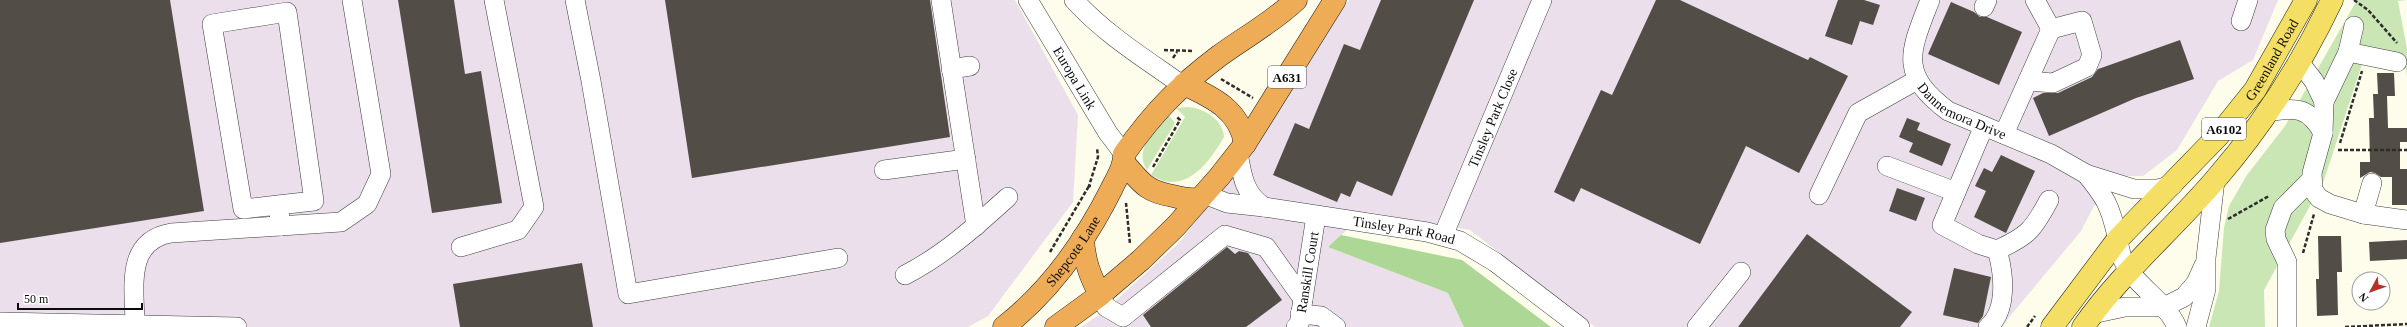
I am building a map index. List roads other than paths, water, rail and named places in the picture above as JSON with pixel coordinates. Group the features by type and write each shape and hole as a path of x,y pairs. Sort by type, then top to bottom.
{"highway":[{"name":"Shepcote Lane","path":"1004,327 1023,312 1048,285 1083,238 1104,206 1124,159 1156,111 1183,84 1279,15 1296,0"},
{"name":"A631","path":"1241,148 1335,0"},
{"path":"1056,327 1100,295 1141,260 1176,226 1241,148 1240,127 1224,105 1183,84"},
{"path":"1124,159 1147,188 1154,192 1191,200 1201,196"},
{"path":"1083,238 1084,256 1089,274 1100,295"}],"main road":[{"name":"Greenland Road","path":"2052,327 2118,239 2174,185 2218,136 2255,90 2306,0"},
{"name":"Greenland Road","path":"2087,321 2130,271 2215,180 2269,112 2300,63 2332,0"}],"street":[{"path":"136,326 134,273 143,248 154,238 171,233 341,222 367,204 381,174 352,0"},
{"path":"461,247 518,230 534,207 494,0"},
{"path":"575,0 628,294 838,258"},
{"path":"941,0 976,226"},
{"name":"Europa Link","path":"1028,0 1124,159"},
{"path":"1074,0 1090,17 1125,47 1183,84"},
{"name":"Tinsley Park Close","path":"1443,236 1542,0"},
{"name":"Dannemora Drive","path":"1930,0 1913,52 1913,66 1917,80 1934,101 1948,111 2051,154 2086,174 2134,189 2158,189 2174,185"},
{"path":"2035,0 2051,30"},
{"path":"2241,21 2248,0"},
{"path":"287,12 314,201 278,205 243,209 212,24 287,12"},
{"path":"2004,134 2051,30 2082,21 2092,55 2087,67 2053,83 2028,81"},
{"path":"2354,26 2348,52 2324,102 2322,133 2312,180 2313,190 2319,198 2330,204 2363,214 2407,220"},
{"path":"2348,52 2397,53"},
{"path":"2300,63 2314,81 2324,102"},
{"path":"951,69 970,66"},
{"path":"1819,195 1858,113 1917,80"},
{"path":"2269,112 2295,109 2307,112 2316,120 2322,133"},
{"path":"1984,126 1942,225 1978,244 1997,250 2022,239 2036,224 2049,200"},
{"path":"1241,148 1244,185 1252,198 1264,207"},
{"path":"884,170 966,159"},
{"path":"1887,166 1956,192"},
{"name":"Dannemora Drive","path":"2086,174 2104,196 2118,239"},
{"name":"Greenland Road","path":"2196,327 2206,289 2206,258 2215,180"},
{"path":"2287,327 2287,262 2276,239 2274,230 2283,208 2312,180"},
{"path":"2363,214 2372,183"},
{"name":"Tinsley Park Road","path":"1201,196 1226,203 1264,207 1443,236 1477,250 1580,327"},
{"path":"906,275 926,264 976,226 1008,197"},
{"path":"278,205 281,226"},
{"name":"Ranskill Court","path":"1300,313 1316,216"},
{"path":"1100,295 1106,307 1123,317 1225,235 1266,247 1300,313 1321,316 1336,327"},
{"path":"2118,239 2122,260 2130,271 2164,307 2177,327"},
{"path":"1988,327 1992,323 2002,296 2003,271 1997,250"},
{"name":"Greenland Road","path":"2087,321 2125,307 2164,307 2184,297 2196,283 2206,258"},
{"path":"1702,326 1741,272"},
{"path":"0,322 136,326 154,324 237,327"}]}
